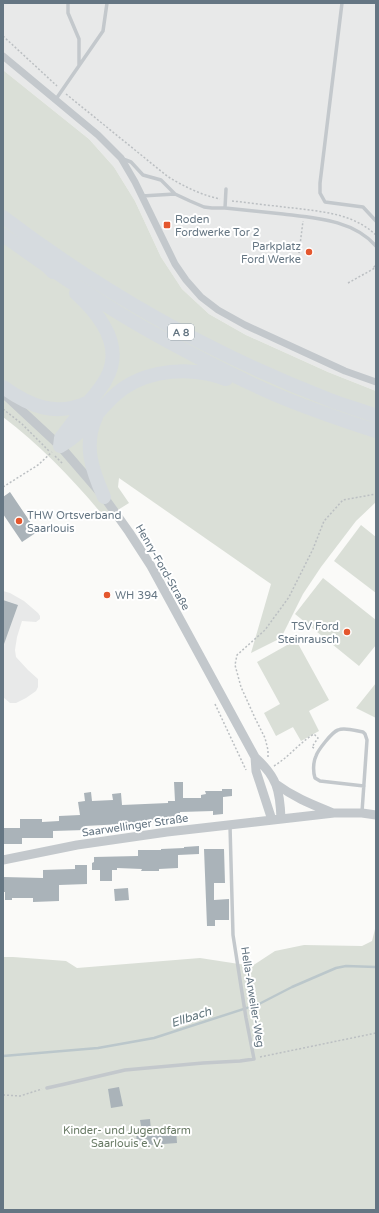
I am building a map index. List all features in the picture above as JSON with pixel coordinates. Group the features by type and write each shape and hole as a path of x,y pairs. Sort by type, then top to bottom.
{"highway":[{"name":"A 8","path":"3,217 110,290 194,339 221,353 331,401 376,416"},
{"name":"A 8","path":"3,235 102,303 153,334 273,393 326,414 376,431"},
{"path":"47,266 79,295 97,314 107,330 112,344 112,358 109,372 100,388 94,407 89,440 92,468 104,497"},
{"path":"55,449 61,438 94,407 146,377 168,372 190,371 209,374 273,393"},
{"path":"3,387 38,406 52,409 67,409 79,406 94,407"}],"street":[{"path":"3,56 98,135 121,158 142,196 175,264 192,287 209,304 228,317 245,325 346,371 376,382"},
{"name":"Henry-Ford-Straße","path":"3,393 55,449 104,497 151,566 255,757 267,768 276,784 280,794 276,819"},
{"name":"Henry-Ford-Straße","path":"255,757 256,771 276,819"},
{"path":"276,784 299,799 334,814"},
{"name":"Saarwellinger Straße","path":"3,860 77,845 167,832 276,819 334,814 362,813 376,815"}],"lane":[{"path":"68,3 68,13 79,39 79,66"},
{"path":"55,100 103,31 107,3"},
{"path":"342,3 320,193 325,202 363,207 376,221"},
{"path":"121,158 131,162 143,175 161,180 175,194 204,207 225,208 332,221 346,226 363,235 376,246"},
{"path":"225,208 226,189"},
{"path":"142,196 175,194"},
{"path":"365,379 376,377"},
{"path":"362,813 364,786 367,740 363,732 344,729 336,730 322,746 316,756 315,778 320,781 364,786"},
{"name":"Hella-Arweiler-Weg","path":"47,1088 125,1070 254,1059 233,935 230,825"}],"path":[{"path":"3,36 62,91 156,167 172,179 196,192 225,200 335,214 360,223 376,235"},
{"path":"298,261 304,217"},
{"path":"348,283 375,268 374,267 376,265"},
{"path":"3,410 55,449 66,467"},
{"path":"3,487 38,465 55,449"},
{"path":"312,747 318,738 314,734 304,740 282,762 267,768 268,756 265,738 241,687 235,660 237,655 265,630 289,597 313,549 324,521 343,500 376,494"},
{"path":"215,704 246,769"},
{"path":"254,1059 376,1033"},
{"path":"3,1095 20,1096 47,1088"}],"shaded area":[{"path":"3,3 376,3 376,391 328,372 246,335 209,314 182,289 161,257 135,201 114,167 89,139 3,70"},
{"path":"3,591 10,593 24,601 40,616 40,619 36,622 22,621 15,650 16,657 38,679 38,687 36,691 16,703 10,703 3,697"}],"green space":[{"path":"3,70 89,139 114,167 135,201 161,257 182,289 209,314 246,335 328,372 376,391 376,502 356,521 321,567 303,594 281,638 251,653 271,584 119,478 118,487 129,503 105,518 57,464 3,417"},
{"path":"361,525 376,537 376,593 334,561"},
{"name":"TSV Ford Steinrausch","path":"323,578 376,620 376,645 359,666 295,614"},
{"path":"296,640 329,700 309,711 319,731 301,741 293,727 276,736 264,713 280,704 257,662"},
{"path":"376,683 376,718 356,708"},
{"name":"Kinder- und Jugendfarm Saarlouis e. V.","path":"376,925 376,1210 3,1210 3,957 66,961 77,968 200,958 252,966 275,951 304,945 362,946 372,941"}],"building":[{"name":"THW Ortsverband Saarlouis","path":"10,492 37,532 22,542 3,514 3,497"},
{"path":"3,600 18,605 4,644 3,644"},
{"path":"174,782 183,782 183,798 201,798 201,795 206,794 205,791 222,791 222,789 232,789 232,796 223,797 223,814 213,815 213,811 180,812 180,821 85,826 85,830 53,831 53,838 22,838 22,844 3,844 3,828 20,828 20,819 42,819 42,822 59,821 59,816 80,815 78,802 85,801 84,793 91,792 92,801 113,800 112,794 121,793 122,805 168,803 168,801 175,801"},
{"path":"199,846 199,854 178,855 178,868 159,869 159,871 141,871 142,869 117,868 117,870 112,870 112,881 100,881 100,870 92,870 94,857 138,856 138,850 161,850"},
{"path":"204,849 224,849 225,883 214,883 214,900 229,899 229,920 215,920 215,926 207,926"},
{"path":"75,865 87,865 87,884 59,885 59,901 33,902 33,898 12,898 12,900 5,900 5,892 3,892 3,877 43,878 43,870 75,869"},
{"path":"128,888 129,900 115,901 114,889"},
{"path":"119,1087 123,1106 111,1108 108,1089"},
{"path":"150,1119 151,1130 176,1128 177,1143 137,1146 136,1131 142,1131 140,1120"}],"waterway":[{"name":"Ellbach","path":"3,1056 98,1048 154,1038 259,1004 292,987 336,968 346,966 376,967"}],"place":[{"name":"Roden Fordwerke Tor 2","path":"167,225"},
{"name":"Parkplatz Ford Werke","path":"309,252"},
{"name":"THW Ortsverband Saarlouis","path":"19,521"},
{"name":"WH 394","path":"107,595"},
{"name":"TSV Ford Steinrausch","path":"347,632"}]}
